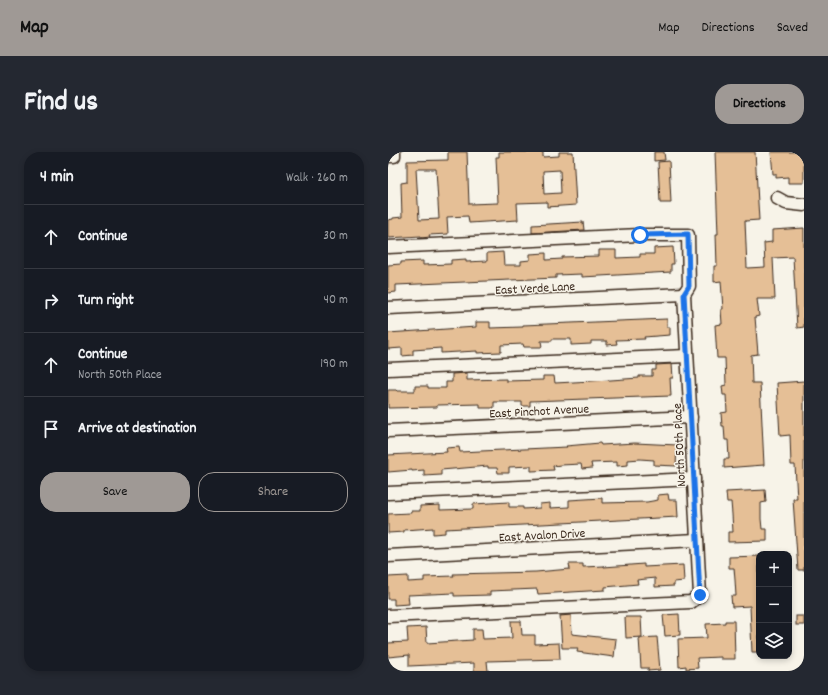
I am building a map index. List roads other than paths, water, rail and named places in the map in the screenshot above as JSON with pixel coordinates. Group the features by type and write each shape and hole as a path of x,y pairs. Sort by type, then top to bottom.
{"street":[{"path":"388,156 394,156 394,152"},
{"path":"777,198 786,203 804,204"},
{"name":"North 50th Place","path":"388,247 688,234 689,286 684,294 700,595 691,602 388,616"},
{"name":"East Verde Lane","path":"388,308 684,294"},
{"path":"388,369 688,356"},
{"name":"East Pinchot Avenue","path":"388,431 691,417"},
{"path":"388,493 694,479"},
{"name":"East Avalon Drive","path":"388,556 697,540"}]}
